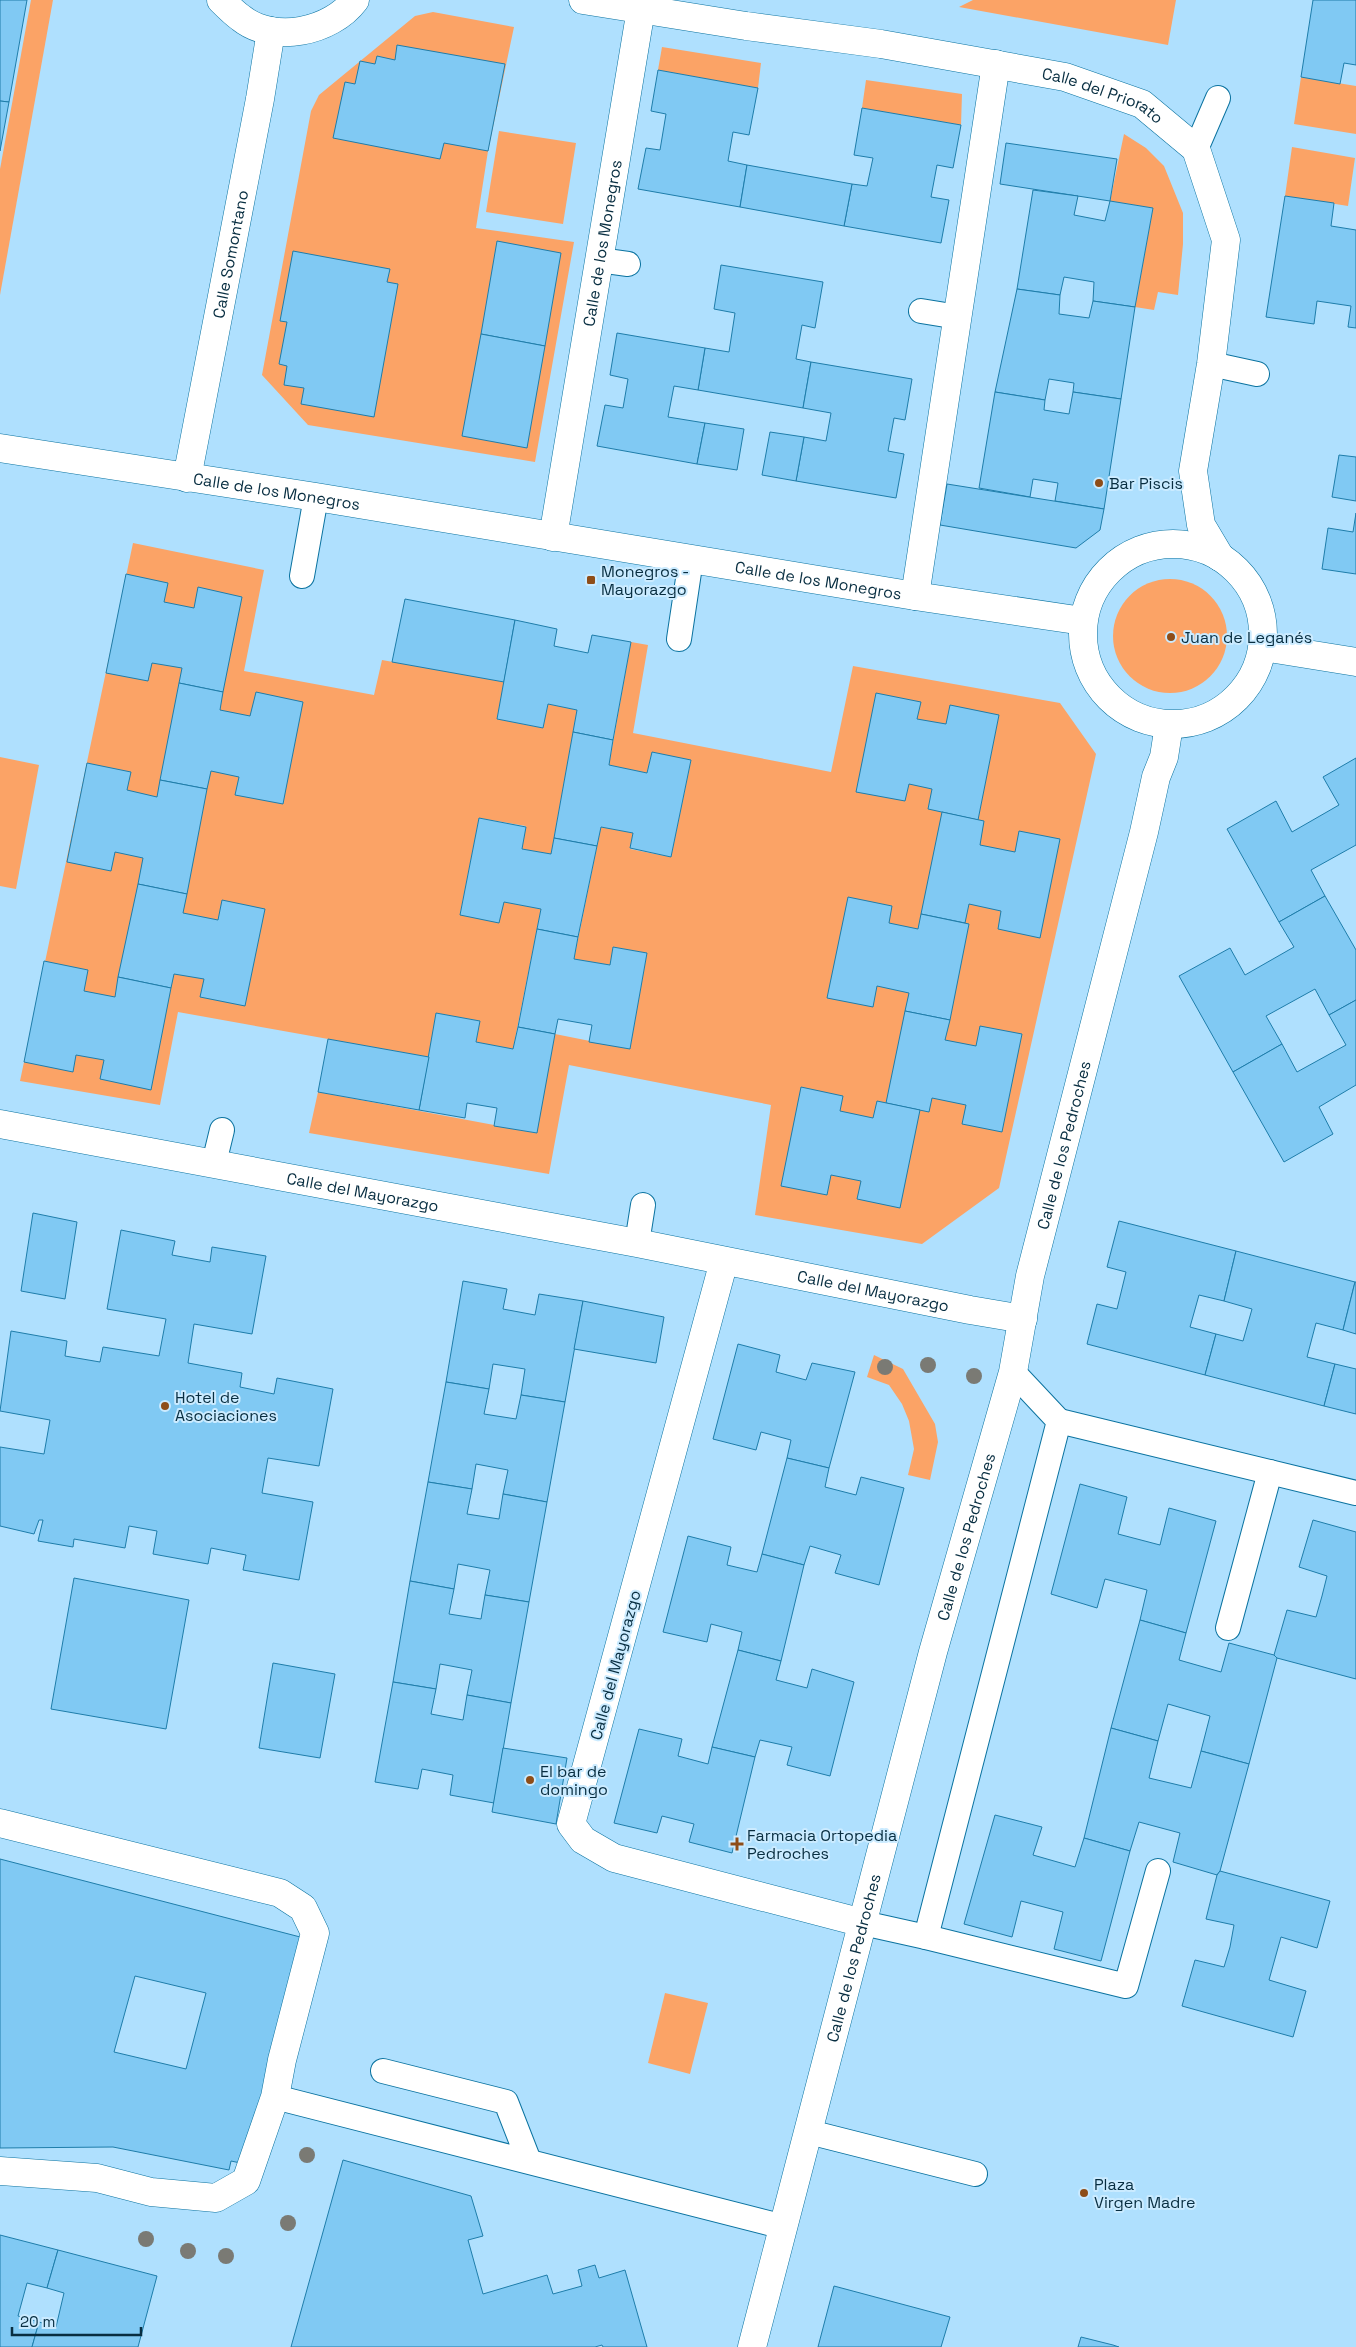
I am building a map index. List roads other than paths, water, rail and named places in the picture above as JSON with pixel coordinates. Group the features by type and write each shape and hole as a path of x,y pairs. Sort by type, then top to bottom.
{"street":[{"path":"221,0 242,20 271,31 297,32 328,23 355,0"},
{"name":"Calle del Priorato","path":"583,0 881,44 1065,77 1142,104 1196,150"},
{"name":"Calle de los Monegros","path":"553,537 641,9"},
{"name":"Calle Somontano","path":"187,478 250,158 271,31"},
{"path":"915,596 996,64"},
{"path":"1196,150 1226,240 1211,364 1193,471 1201,525 1220,557"},
{"name":"Calle de los Monegros","path":"0,448 316,497 915,596 1083,621"},
{"path":"1163,543 1202,547 1220,557 1231,562 1251,586 1263,616 1263,648 1253,679 1231,704 1202,721 1168,725 1147,721 1128,712 1110,700 1097,683 1087,664 1083,643 1083,621 1097,584 1126,556 1163,543"},
{"path":"1263,648 1356,662"},
{"name":"Calle de los Pedroches","path":"752,2347 933,1652 1013,1372 1030,1276 1144,832 1156,777 1164,757 1168,725"},
{"name":"Calle del Mayorazgo","path":"0,1124 636,1243 1023,1319"},
{"name":"Calle del Mayorazgo","path":"724,1261 572,1824 577,1846 614,1858 863,1923"},
{"path":"0,1823 280,1893 302,1908 315,1932 282,2060 275,2097 246,2181 216,2198 151,2192 97,2178 0,2171"}],"lane":[{"path":"1196,150 1218,98"},
{"path":"599,260 628,264"},
{"path":"921,311 958,317"},
{"path":"1211,364 1257,374"},
{"path":"302,576 316,497"},
{"path":"679,639 691,559"},
{"path":"214,1164 222,1130"},
{"path":"636,1243 643,1205"},
{"path":"1013,1372 1059,1421 1356,1493"},
{"path":"926,1937 1059,1421"},
{"path":"1228,1628 1270,1472"},
{"path":"863,1923 1126,1986 1158,1871"},
{"path":"383,2071 506,2102 529,2161"},
{"path":"275,2097 784,2227"},
{"path":"809,2132 975,2174"}],"place":[{"name":"Bar Piscis","path":"1099,483"},
{"name":"Monegros - Mayorazgo","path":"591,580"},
{"name":"Juan de Leganés","path":"1171,637"},
{"name":"Hotel de Asociaciones","path":"165,1406"},
{"name":"El bar de domingo","path":"530,1780"},
{"name":"Farmacia Ortopedia Pedroches","path":"737,1844"},
{"name":"Plaza Virgen Madre","path":"1084,2193"}]}
